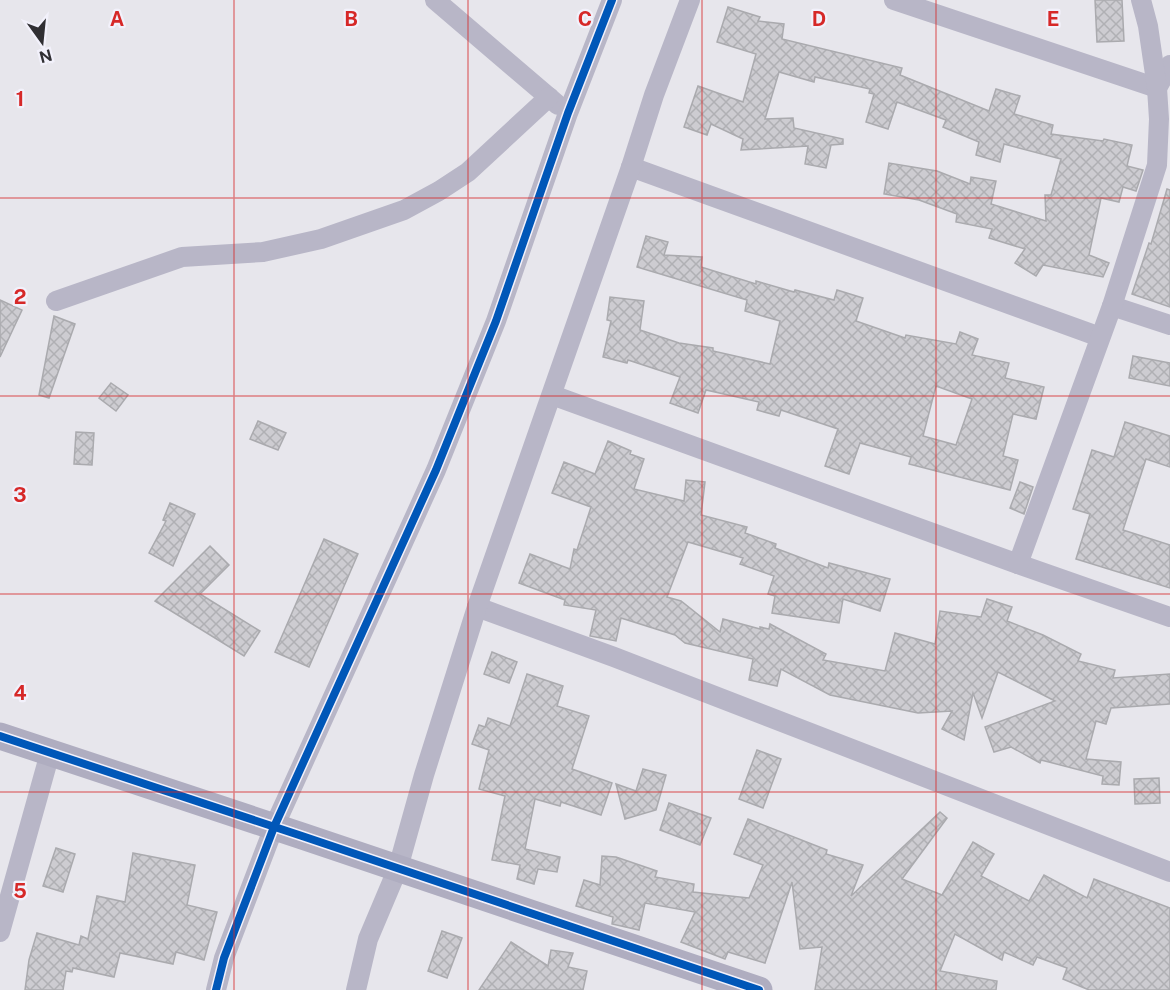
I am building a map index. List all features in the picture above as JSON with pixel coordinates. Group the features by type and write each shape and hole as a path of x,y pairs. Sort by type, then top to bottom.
{"street":[{"path":"435,0 568,113"},
{"path":"216,990 224,958 274,827 436,470 496,321 568,113 612,0"},
{"path":"357,990 368,939 424,775 477,607 654,95 690,0"},
{"path":"894,0 1157,88"},
{"path":"1018,564 1164,167 1157,88 1148,26 1141,0"},
{"path":"1157,88 1170,65"},
{"path":"56,301 182,257 263,252 321,239 404,210 468,172 549,97"},
{"path":"631,167 1100,337"},
{"path":"1112,306 1170,325"},
{"path":"552,395 1170,617"},
{"path":"477,607 614,657 1170,872"},
{"path":"0,736 759,990"},
{"path":"0,932 50,753"}],"building":[{"path":"1095,0 1122,0 1124,41 1097,42"},
{"path":"728,7 760,17 758,21 784,24 782,39 902,68 900,75 989,111 996,89 1020,96 1014,114 1053,125 1051,134 1103,141 1104,139 1132,145 1127,166 1143,170 1136,191 1123,187 1119,202 1101,198 1089,255 1109,263 1103,277 1043,265 1036,276 1015,263 1025,249 989,238 992,229 956,222 957,214 919,200 884,194 889,163 937,171 970,184 971,177 996,181 991,204 1046,221 1045,195 1051,195 1061,159 1004,144 1000,162 976,155 979,142 943,127 946,120 897,102 888,129 866,122 874,94 869,93 870,89 815,77 814,82 779,72 765,119 793,118 794,128 843,139 843,144 831,145 826,168 805,164 808,146 741,150 743,139 711,124 707,135 684,127 698,86 743,102 756,54 717,42"},
{"path":"1167,189 1170,190 1170,307 1132,294 1149,243 1151,244"},
{"path":"646,236 668,242 664,255 702,257 701,267 756,284 756,281 834,300 837,290 863,298 856,321 905,338 906,335 956,344 960,332 978,339 972,355 1009,363 1005,378 1044,387 1036,419 1013,414 1003,456 1018,460 1010,490 909,464 911,457 860,443 849,474 825,466 838,429 781,410 779,416 757,410 759,402 706,390 698,413 670,403 680,377 628,360 627,363 603,357 611,321 607,320 610,297 644,301 640,330 679,343 713,348 713,351 770,364 780,321 745,311 747,300 637,267","holes":["936,386 972,399 956,445 923,436"]},
{"path":"0,300 22,310 0,357"},
{"path":"54,316 75,324 49,398 39,395"},
{"path":"1133,356 1170,363 1170,386 1129,378"},
{"path":"111,383 128,395 116,411 99,398"},
{"path":"258,421 286,433 278,450 250,439"},
{"path":"1125,422 1170,436 1170,467 1146,459 1123,530 1170,545 1170,588 1076,559 1090,514 1073,509 1092,450 1114,457"},
{"path":"76,432 94,433 92,465 74,464"},
{"path":"608,441 644,459 634,489 684,501 686,480 705,482 701,515 747,527 745,533 776,544 775,548 828,568 829,563 890,579 880,611 843,599 839,623 772,613 775,596 768,594 774,576 740,564 743,558 688,542 667,597 681,601 720,632 723,619 760,629 760,627 769,629 770,624 826,654 823,660 885,671 895,633 935,644 940,611 981,617 987,599 1012,607 1007,621 1043,635 1081,654 1078,661 1115,670 1113,678 1170,674 1170,704 1111,708 1106,724 1096,721 1086,759 1121,762 1119,785 1102,784 1103,776 1041,760 1040,763 1011,747 994,752 985,727 1055,701 998,672 982,718 973,693 964,740 942,729 952,711 918,713 830,695 781,669 777,686 749,680 753,659 685,643 675,635 621,618 616,641 590,636 596,610 564,605 565,600 519,583 530,554 570,569 574,549 577,550 591,507 552,493 564,462 595,474"},
{"path":"1020,482 1033,487 1024,514 1010,508"},
{"path":"170,503 195,514 173,566 149,553 166,521 163,520"},
{"path":"324,539 358,554 309,667 275,652"},
{"path":"210,546 229,565 200,594 260,631 244,656 155,601"},
{"path":"492,652 517,662 509,683 484,674"},
{"path":"527,674 563,686 557,706 589,716 572,769 612,783 601,815 561,802 560,806 535,799 525,849 560,857 557,872 538,869 534,884 517,879 520,865 492,860 505,796 479,789 489,750 472,744 479,725 485,727 488,718 510,726"},
{"path":"757,750 781,759 763,808 739,799"},
{"path":"643,769 666,775 656,810 625,819 616,784 636,791"},
{"path":"1159,778 1160,803 1135,804 1134,779"},
{"path":"669,803 711,818 700,845 660,830"},
{"path":"940,812 947,818 902,879 942,895 973,842 994,854 981,876 1029,901 1044,875 1087,898 1094,879 1170,908 1170,990 1089,990 1063,979 1067,968 1037,957 1033,965 1004,952 1002,960 955,934 940,971 997,981 996,990 815,990 822,947 800,949 792,882 765,963 728,952 725,959 681,942 695,912 645,903 639,930 612,924 613,917 576,906 584,880 600,885 602,856 616,857 657,871 655,877 694,884 693,892 749,898 763,865 734,854 748,819 827,850 826,854 863,865 851,896"},
{"path":"56,848 75,854 63,892 43,886"},
{"path":"133,853 195,865 187,905 217,912 204,960 176,952 173,964 120,953 114,977 73,968 72,972 66,971 63,990 25,990 29,960 37,933 79,945 81,936 88,939 97,896 125,902"},
{"path":"442,931 462,938 447,978 428,971"},
{"path":"511,942 548,966 551,950 573,953 568,967 587,971 583,990 479,990"}],"cycle path":[{"path":"216,990 224,958 274,827 436,470 496,321 568,113 612,0"},
{"path":"0,736 759,990"}]}
